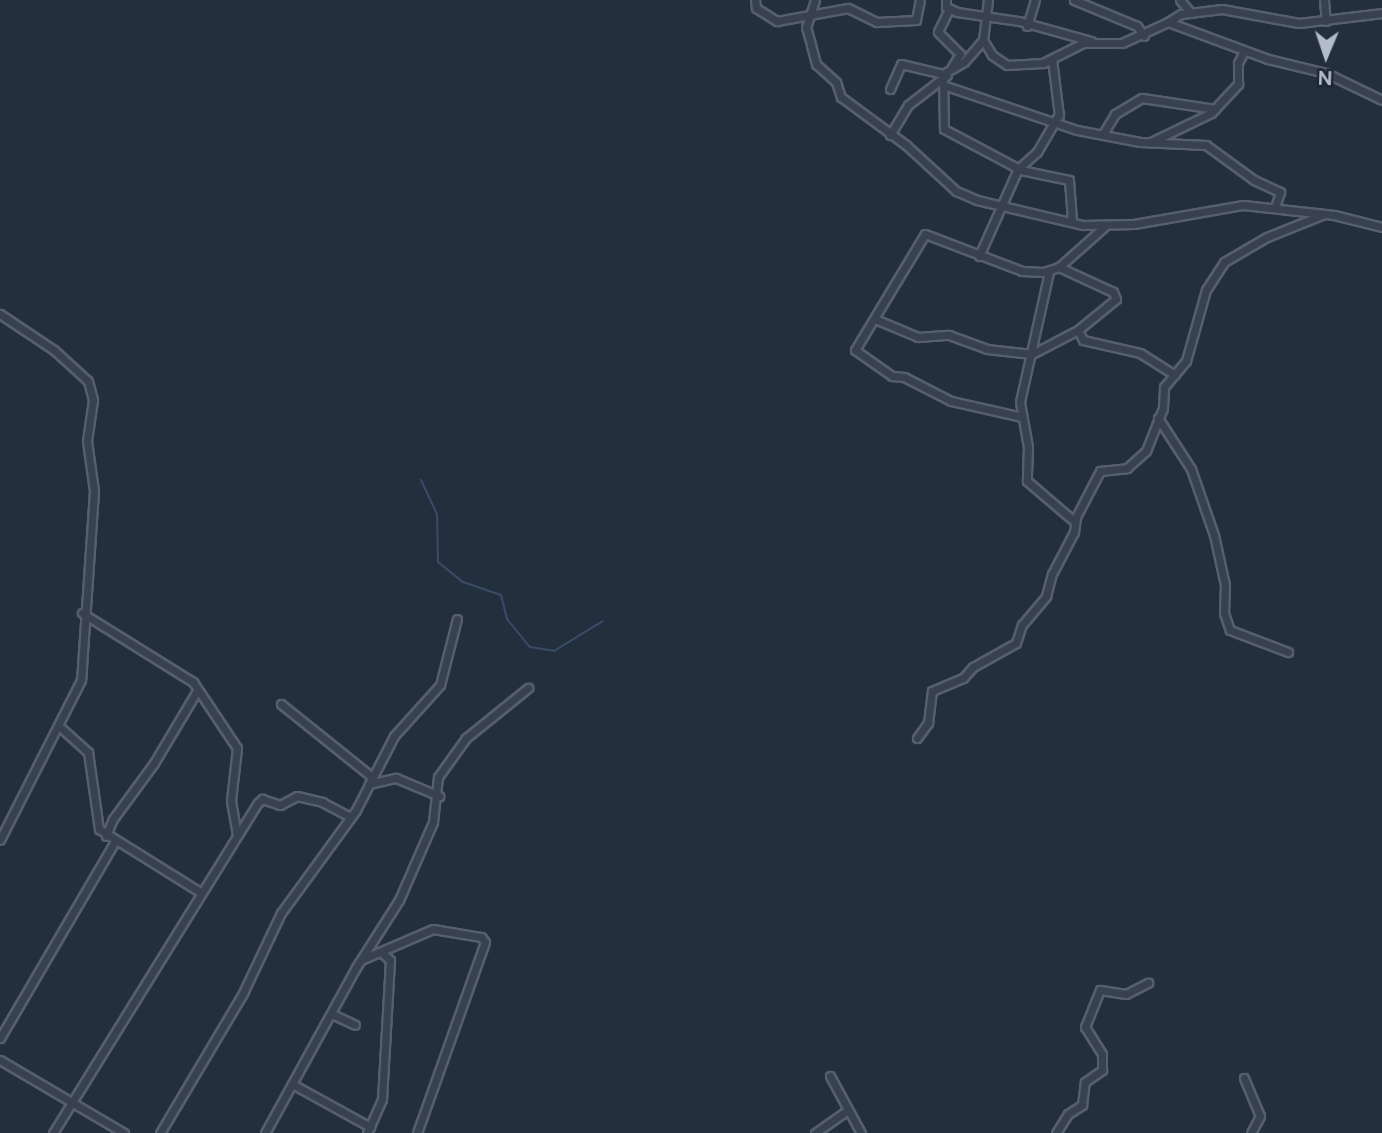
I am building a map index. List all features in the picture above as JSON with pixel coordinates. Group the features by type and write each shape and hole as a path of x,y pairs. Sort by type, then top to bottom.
{"street":[{"path":"755,0 756,8 777,21 848,8 875,22 913,21 918,18 920,0"},
{"path":"815,0 806,30 818,67 836,82 844,99 957,191 1072,221 1104,226 1232,205 1275,207 1324,214 1382,227"},
{"path":"890,135 908,106 943,75 960,54 938,32 949,9 946,0"},
{"path":"988,0 984,17 983,46 1001,63 1013,66 1052,60 1072,47 1095,43 1122,43 1144,36 1191,13 1222,9 1299,23 1382,13"},
{"path":"1027,26 1035,0"},
{"path":"1074,0 1137,26 1144,36"},
{"path":"1180,0 1191,13"},
{"path":"1324,0 1326,21"},
{"path":"949,9 1095,43"},
{"path":"1168,22 1244,51 1326,73 1382,100"},
{"path":"890,89 901,64 943,75 983,46"},
{"path":"1151,142 1215,108 1238,84 1238,63 1244,51"},
{"path":"979,257 1018,169 1037,152 1056,117 1060,93 1052,60"},
{"path":"943,75 946,86 944,129 1018,169 1069,180 1072,221"},
{"path":"946,86 1019,114 1056,117 1062,123 1102,134 1151,142 1206,145 1254,180 1280,192 1275,207"},
{"path":"1102,134 1115,114 1142,97 1215,108"},
{"path":"917,738 928,723 932,691 944,682 961,679 973,667 1016,643 1022,625 1046,596 1075,522 1100,471 1133,465 1146,451 1158,418 1164,387 1186,360 1206,290 1224,262 1267,237 1324,214"},
{"path":"1022,417 951,401 904,377 892,376 858,355 855,350 925,234 979,257 1022,271 1048,272 1059,267 1104,226"},
{"path":"875,319 918,337 949,335 987,349 1032,354 1078,330 1110,307 1116,296 1059,267"},
{"path":"1048,272 1020,402 1028,447 1027,484 1049,497 1075,522"},
{"path":"0,314 54,350 88,381 93,392 87,441 94,491 82,613 83,669 60,727 0,840"},
{"path":"1078,330 1083,340 1140,353 1175,375"},
{"path":"1158,418 1191,469 1214,535 1224,585 1224,613 1230,630 1288,652"},
{"path":"82,613 186,674 237,748 231,801 237,838"},
{"path":"160,1133 243,993 273,926 350,817 394,736 440,685 457,619"},
{"path":"265,1133 334,1015 416,865 439,796 438,777 466,737 528,688"},
{"path":"106,836 113,819 154,763 197,691"},
{"path":"281,704 370,780 396,778 439,796"},
{"path":"60,727 88,752 97,824 106,836 200,892"},
{"path":"53,1133 73,1105 200,892 262,799 280,805 297,796 322,802 350,817"},
{"path":"0,1038 115,841"},
{"path":"363,959 383,954 433,929 481,937 485,943 417,1133"},
{"path":"295,1084 368,1130 382,1099 390,960 383,954"},
{"path":"1056,1133 1068,1114 1082,1105 1084,1082 1102,1070 1102,1054 1085,1027 1100,990 1126,994 1148,983"},
{"path":"334,1015 355,1025"},
{"path":"0,1060 124,1133"},
{"path":"830,1076 861,1133"},
{"path":"1244,1078 1260,1116 1251,1133"},
{"path":"815,1133 847,1111"}],"waterway":[{"path":"421,480 437,514 438,562 463,582 501,595 507,619 530,647 554,651 603,621"}]}
